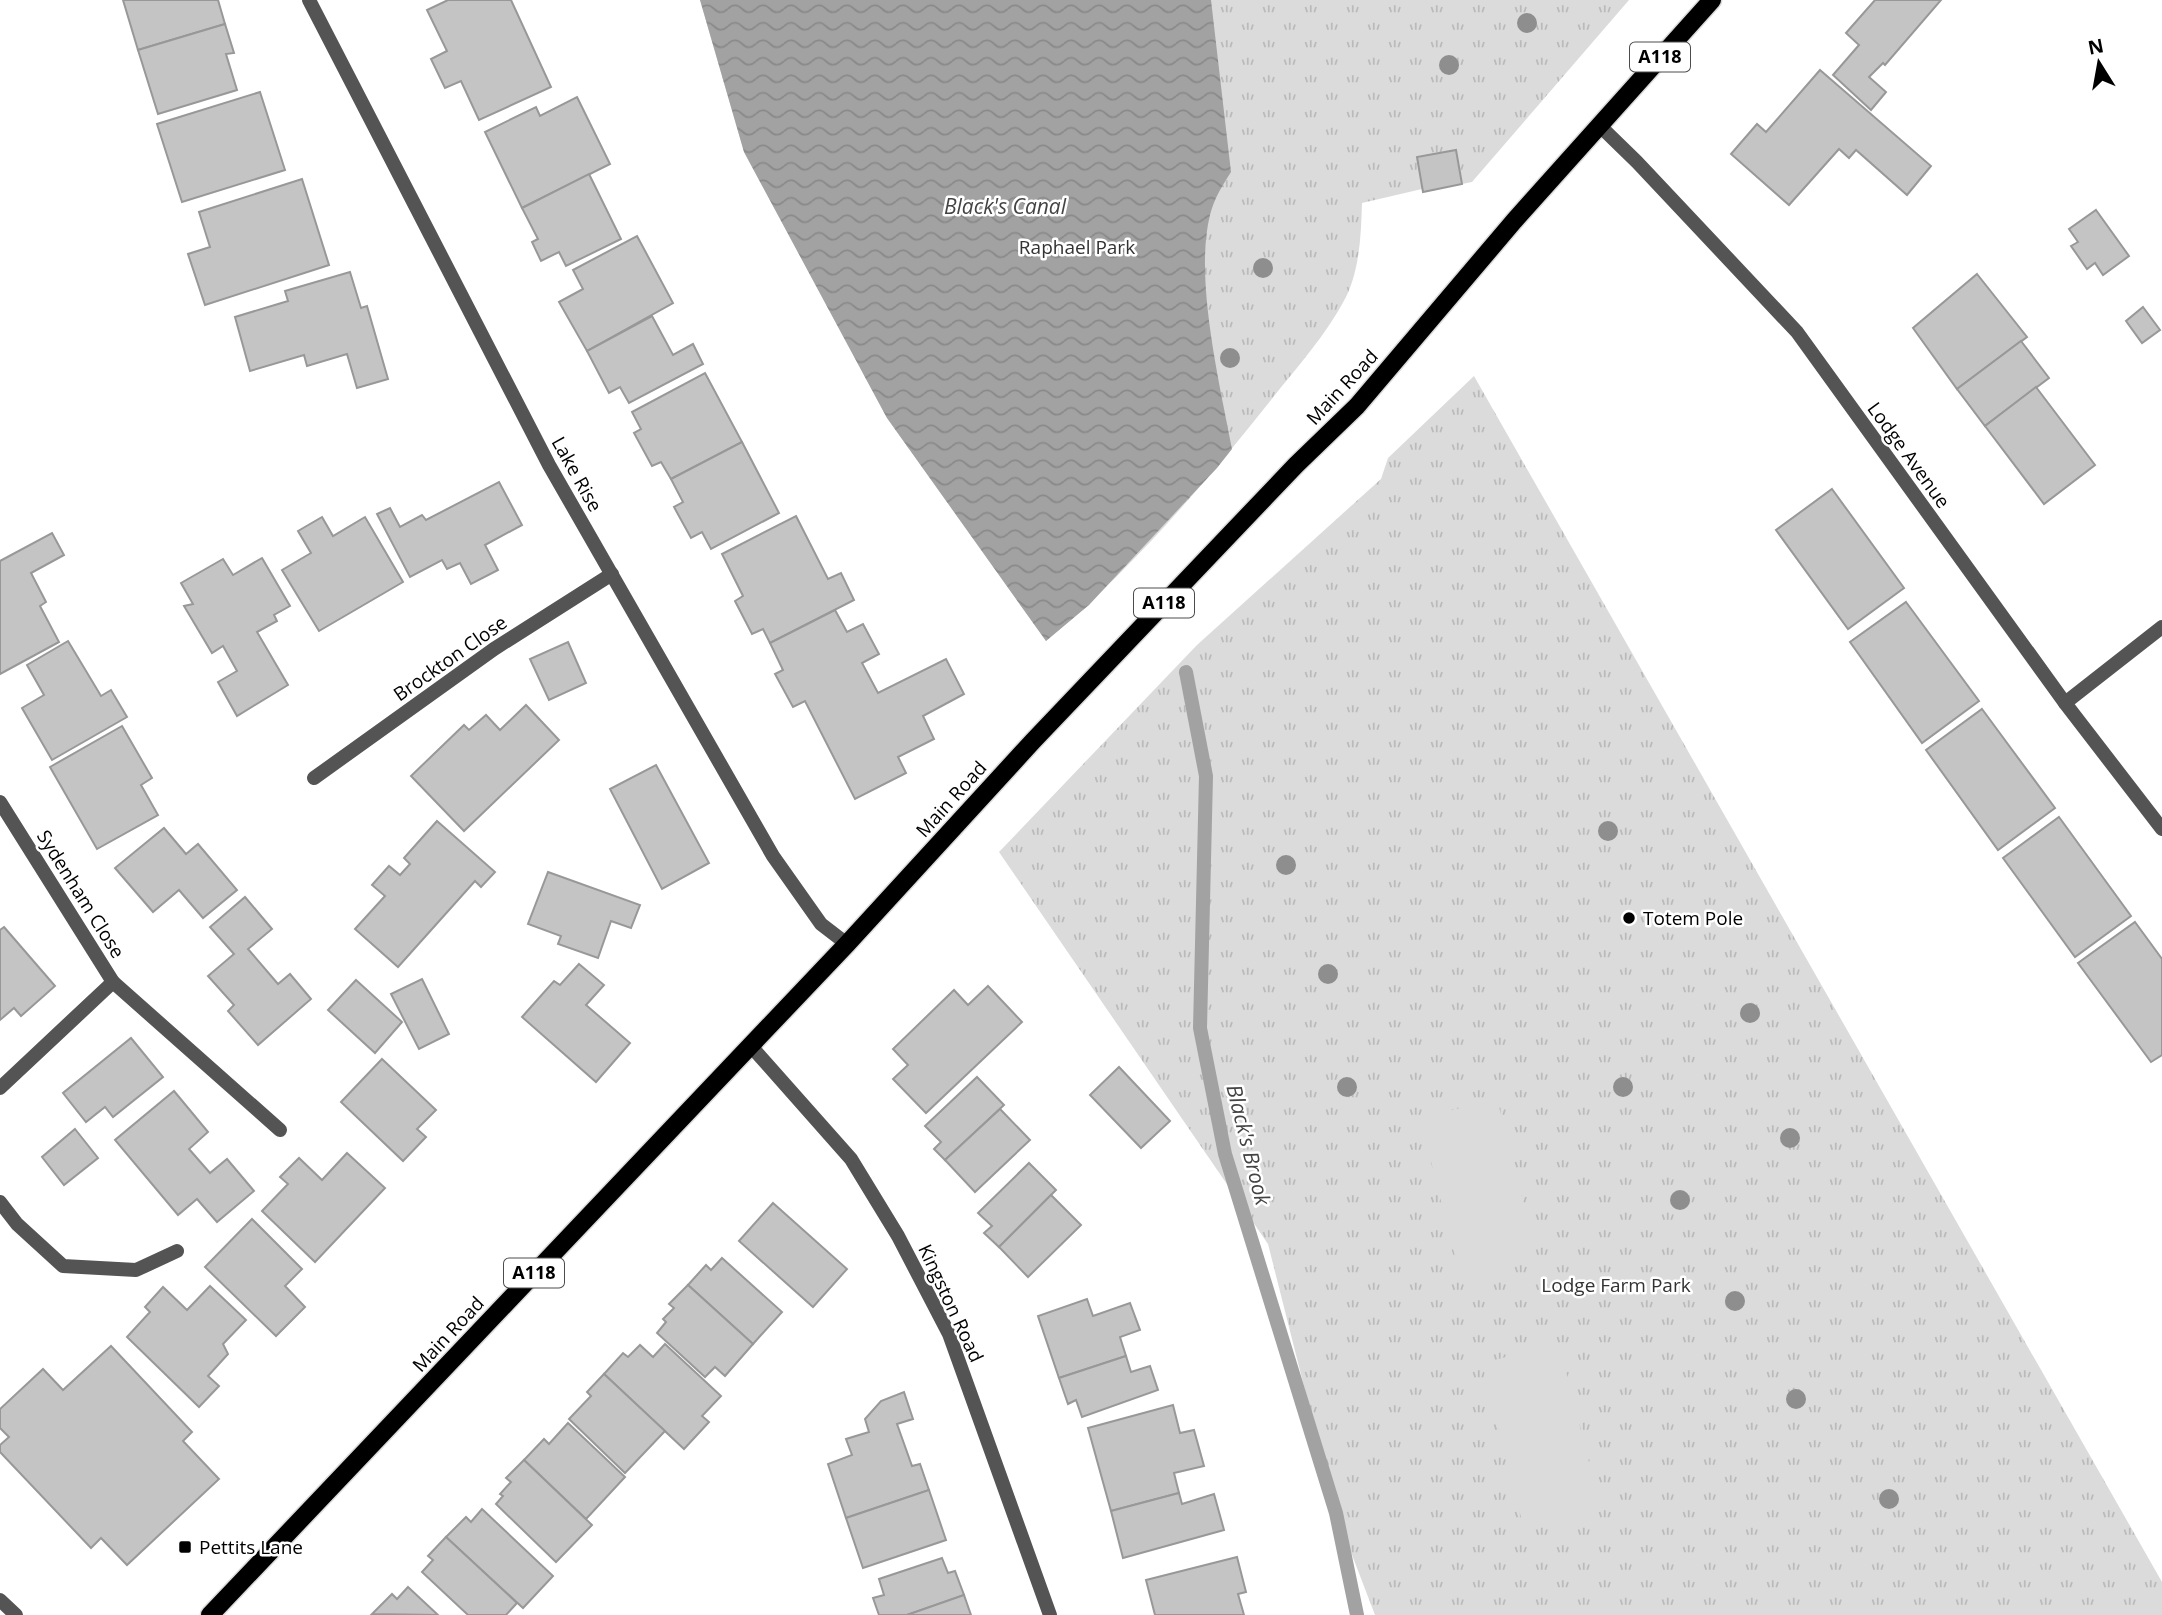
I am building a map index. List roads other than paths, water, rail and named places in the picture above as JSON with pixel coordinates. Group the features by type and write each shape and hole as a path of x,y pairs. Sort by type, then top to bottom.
{"main road":[{"name":"Main Road","path":"210,1615 847,944 1033,741 1296,465 1357,407 1599,125 1712,0"}],"street":[{"name":"Lake Rise","path":"309,0 548,465 773,856 821,924 847,944"},
{"name":"Lodge Avenue","path":"1599,125 1797,332 2065,703 2162,829"},
{"name":"Brockton Close","path":"314,778 494,649 611,574"},
{"path":"2065,703 2162,627"},
{"name":"Sydenham Close","path":"0,802 113,982 0,1088"},
{"path":"113,982 280,1130"},
{"name":"Kingston Road","path":"750,1045 851,1159 898,1236 949,1335 1050,1615"},
{"path":"0,1202 17,1224 63,1266 136,1269 177,1251"},
{"path":"0,1600 16,1615"}],"water":[{"name":"Black's Canal","path":"700,0 1211,0 1231,172 1210,215 1205,269 1210,332 1232,449 1089,605 1046,641 887,418 744,152"}],"waterway":[{"name":"Black's Brook","path":"1186,672 1206,776 1200,1028 1225,1154 1336,1513 1357,1615"}],"place":[{"name":"Totem Pole","path":"1629,918"},
{"name":"Pettits Lane","path":"185,1547"}],"park label":[{"name":"Raphael Park","path":"1077,247"},
{"name":"Lodge Farm Park","path":"1616,1285"}]}
